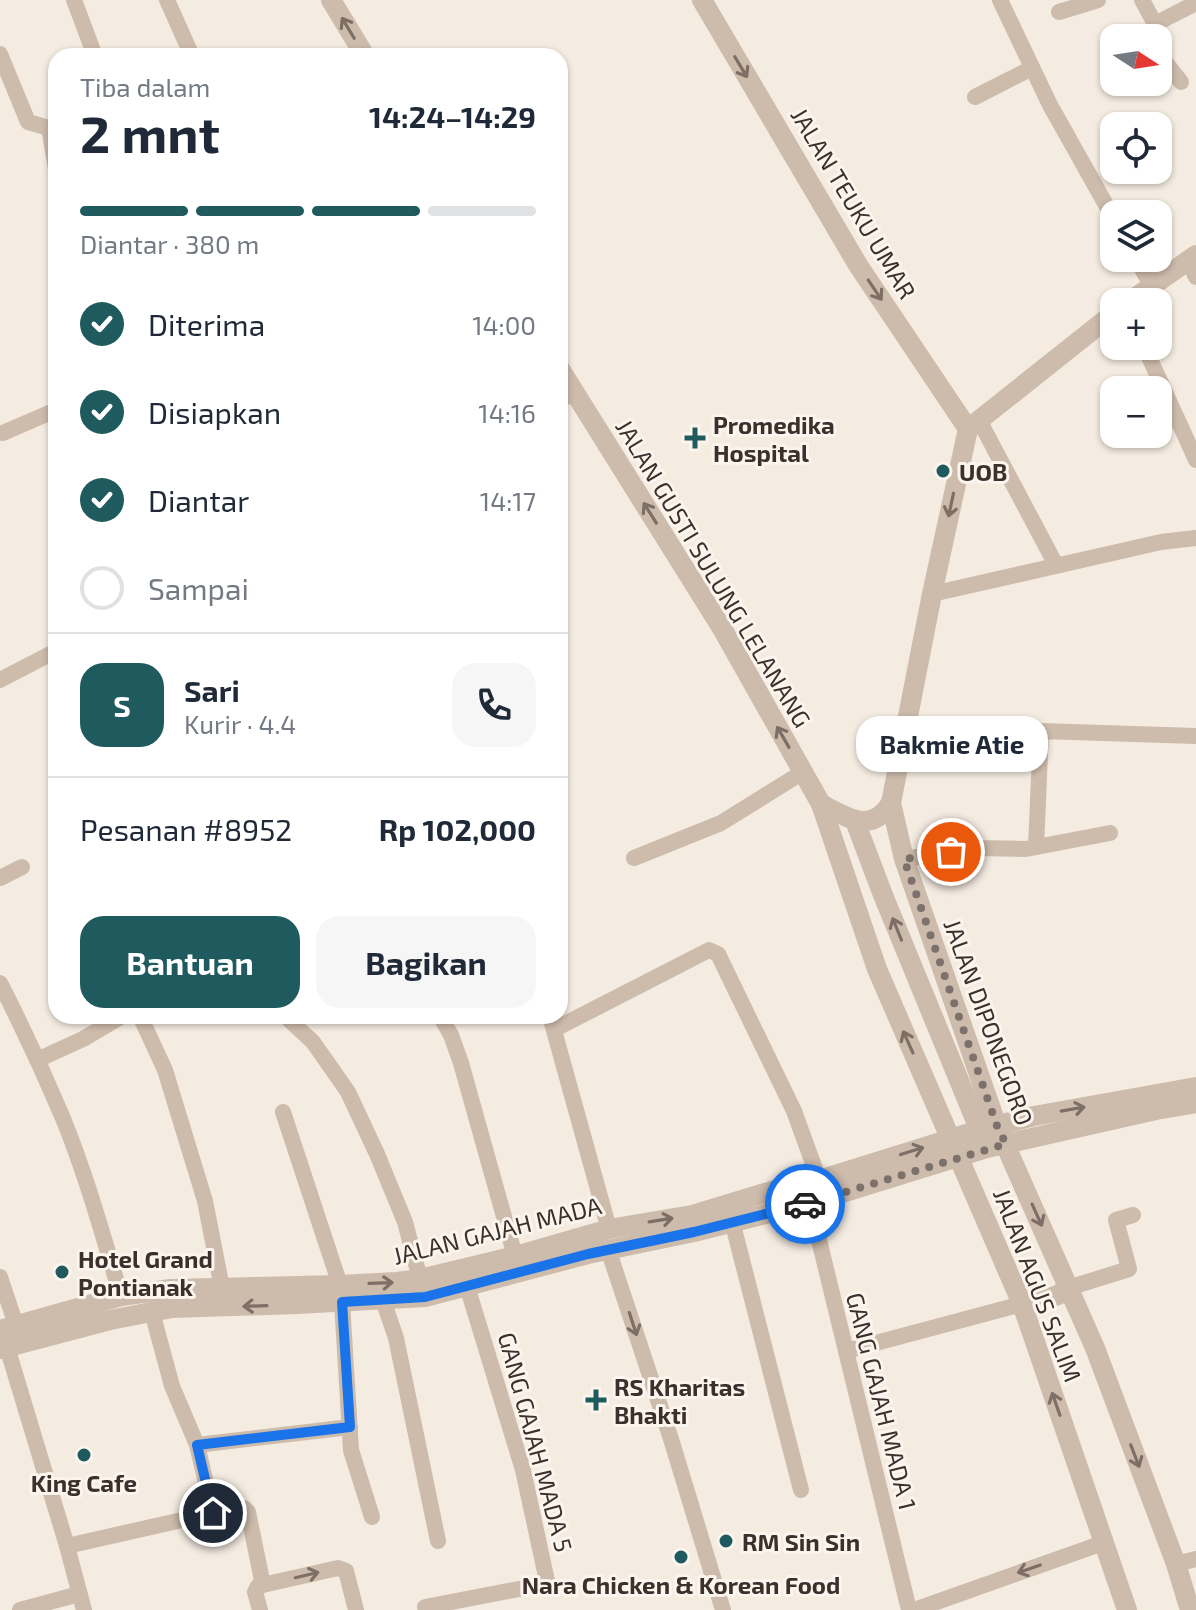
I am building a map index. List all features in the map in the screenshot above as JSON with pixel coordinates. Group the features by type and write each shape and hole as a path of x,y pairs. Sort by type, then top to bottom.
{"street":[{"path":"74,0 92,48"},
{"path":"167,0 188,48"},
{"path":"331,0 360,48"},
{"name":"JALAN TEUKU UMAR","path":"702,0 858,265 973,425"},
{"path":"1000,0 1050,105 1103,200"},
{"path":"1059,12 1098,0"},
{"path":"1142,0 1151,24"},
{"path":"1158,24 1196,3"},
{"path":"0,54 28,122 48,128"},
{"path":"975,97 1032,68"},
{"path":"1172,71 1181,82"},
{"path":"1144,272 1152,287 1193,264"},
{"path":"1056,565 973,425 1100,324"},
{"path":"1150,360 1196,460"},
{"name":"JALAN GUSTI SULUNG LELANANG","path":"568,396 603,439 723,630 821,804"},
{"path":"3,433 48,413"},
{"name":"JALAN DIPONEGORO","path":"973,425 932,594 891,803 904,859 992,1137 1063,1292 1095,1348 1186,1562 1190,1610"},
{"path":"932,594 1161,542 1196,538"},
{"path":"0,680 48,655"},
{"path":"1036,847 1041,731 1196,736"},
{"path":"634,858 721,823 803,772"},
{"path":"821,804 855,821 864,822 884,813 891,803"},
{"name":"JALAN AGUS SALIM","path":"821,804 877,969 1024,1304 1127,1610"},
{"path":"855,821 883,895 992,1137"},
{"path":"904,859 977,848 1026,849 1110,833"},
{"path":"0,878 22,867"},
{"path":"568,1015 709,950 714,951 794,1111 819,1180"},
{"path":"0,983 24,1029 62,1117 121,1296"},
{"path":"37,1060 108,1024"},
{"path":"144,1024 165,1070 205,1201 222,1288"},
{"path":"294,1024 313,1042 348,1092 405,1222 420,1279"},
{"path":"445,1024 461,1063 515,1256"},
{"path":"553,1024 609,1239 723,1610"},
{"path":"992,1137 1034,1116 1196,1087"},
{"path":"955,1148 992,1137 1196,1103"},
{"path":"283,1112 341,1294 351,1450 372,1517"},
{"name":"JALAN GAJAH MADA","path":"693,1224 775,1190 955,1148"},
{"name":"JALAN GAJAH MADA","path":"341,1294 515,1256 693,1224 732,1221 810,1203 955,1148"},
{"name":"GANG GAJAH MADA 1","path":"810,1203 846,1351 916,1609"},
{"path":"846,1351 1024,1304 1129,1269 1116,1220 1133,1215"},
{"path":"732,1221 801,1490"},
{"name":"JALAN GAJAH MADA","path":"6,1338 86,1316 152,1312 296,1295 341,1294 383,1300 425,1297 609,1239"},
{"path":"0,1277 6,1338 82,1602 20,1610"},
{"name":"GANG GAJAH MADA 5","path":"425,1607 481,1603 545,1584 548,1577 523,1470 467,1286"},
{"name":"JALAN GAJAH MADA","path":"86,1316 121,1296 171,1289 222,1288 296,1295"},
{"path":"383,1300 396,1338 438,1541"},
{"path":"152,1312 172,1386 197,1445 213,1513"},
{"path":"197,1445 350,1427"},
{"path":"67,1546 244,1508 248,1512 260,1585"},
{"path":"916,1609 1103,1543"},
{"path":"260,1610 255,1592 260,1585 338,1568 346,1571 356,1610"}],"way so far":[{"path":"805,1204 1006,1144 997,1126 904,859 951,852"}],"place":[{"name":"Promedika Hospital","path":"695,438"},
{"name":"UOB","path":"943,471"},
{"name":"Bakmie Atie","path":"951,852"},
{"name":"Hotel Grand Pontianak","path":"62,1272"},
{"name":"RS Kharitas Bhakti","path":"596,1400"},
{"name":"King Cafe","path":"84,1455"},
{"name":"RM Sin Sin","path":"726,1541"},
{"name":"Nara Chicken & Korean Food","path":"681,1557"}],"route":[{"path":"213,1513 197,1445 350,1427 342,1302 425,1297 588,1254 805,1204"}]}
